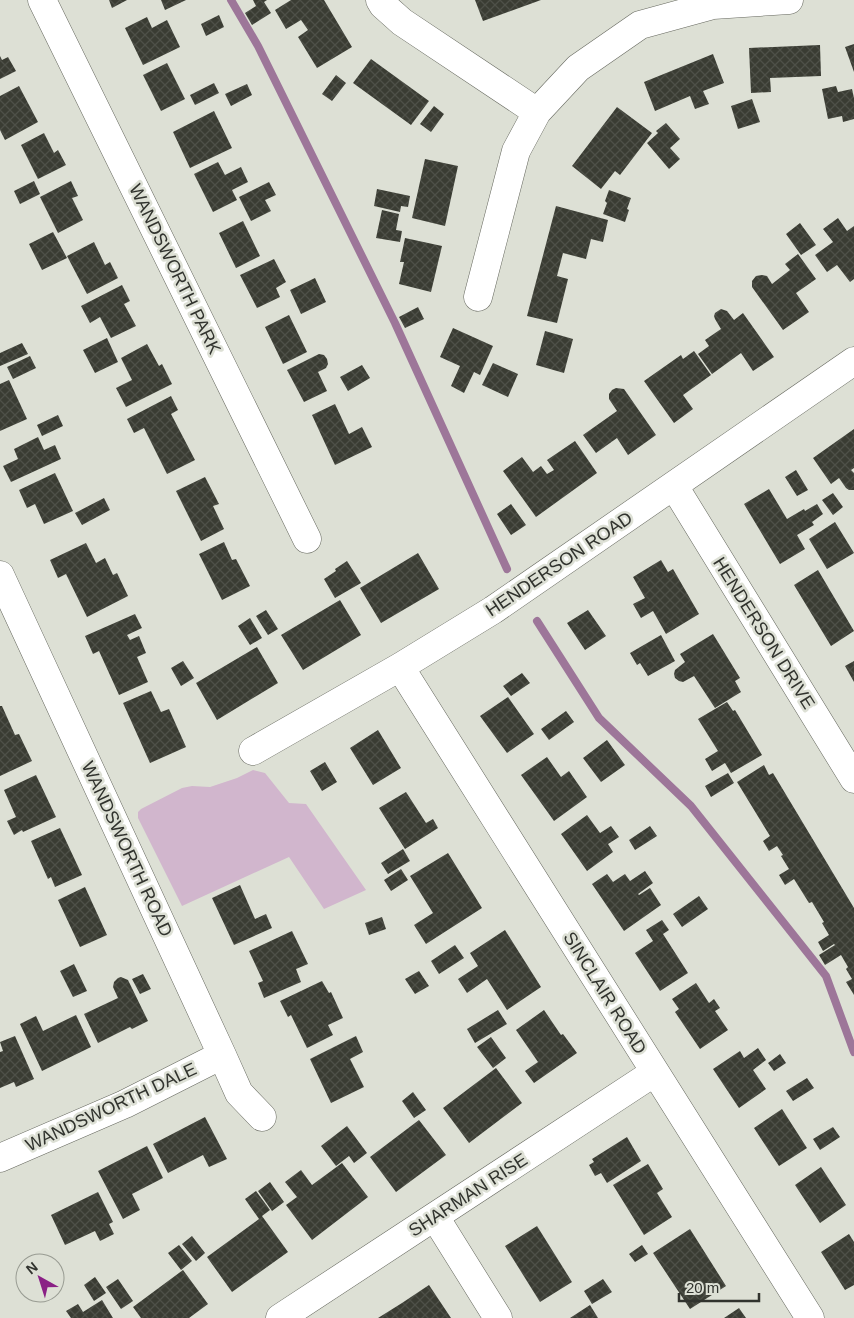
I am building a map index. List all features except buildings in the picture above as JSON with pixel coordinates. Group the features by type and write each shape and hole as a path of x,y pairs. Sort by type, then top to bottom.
{"street":[{"name":"WANDSWORTH PARK","path":"42,0 307,539"},
{"path":"380,0 402,22 538,112"},
{"path":"478,297 516,150 538,112 578,68 640,25 713,5 789,0"},
{"name":"HENDERSON ROAD","path":"253,750 400,667 494,610 854,361"},
{"name":"HENDERSON DRIVE","path":"674,486 854,779"},
{"name":"WANDSWORTH ROAD","path":"0,575 239,1093 262,1117"},
{"name":"SINCLAIR ROAD","path":"400,667 810,1318"},
{"name":"WANDSWORTH DALE","path":"0,1158 125,1104 222,1055"},
{"name":"SHARMAN RISE","path":"280,1318 655,1072"},
{"path":"435,1217 498,1318"}],"shaded area":[{"path":"253,770 265,773 289,803 306,804 366,890 324,909 289,857 182,906 138,818 138,812 182,788 192,786 210,787 237,778"}],"waterway":[{"path":"231,0 258,46 395,323 507,569"},
{"path":"537,621 599,718 691,806 826,976 854,1052"}]}
